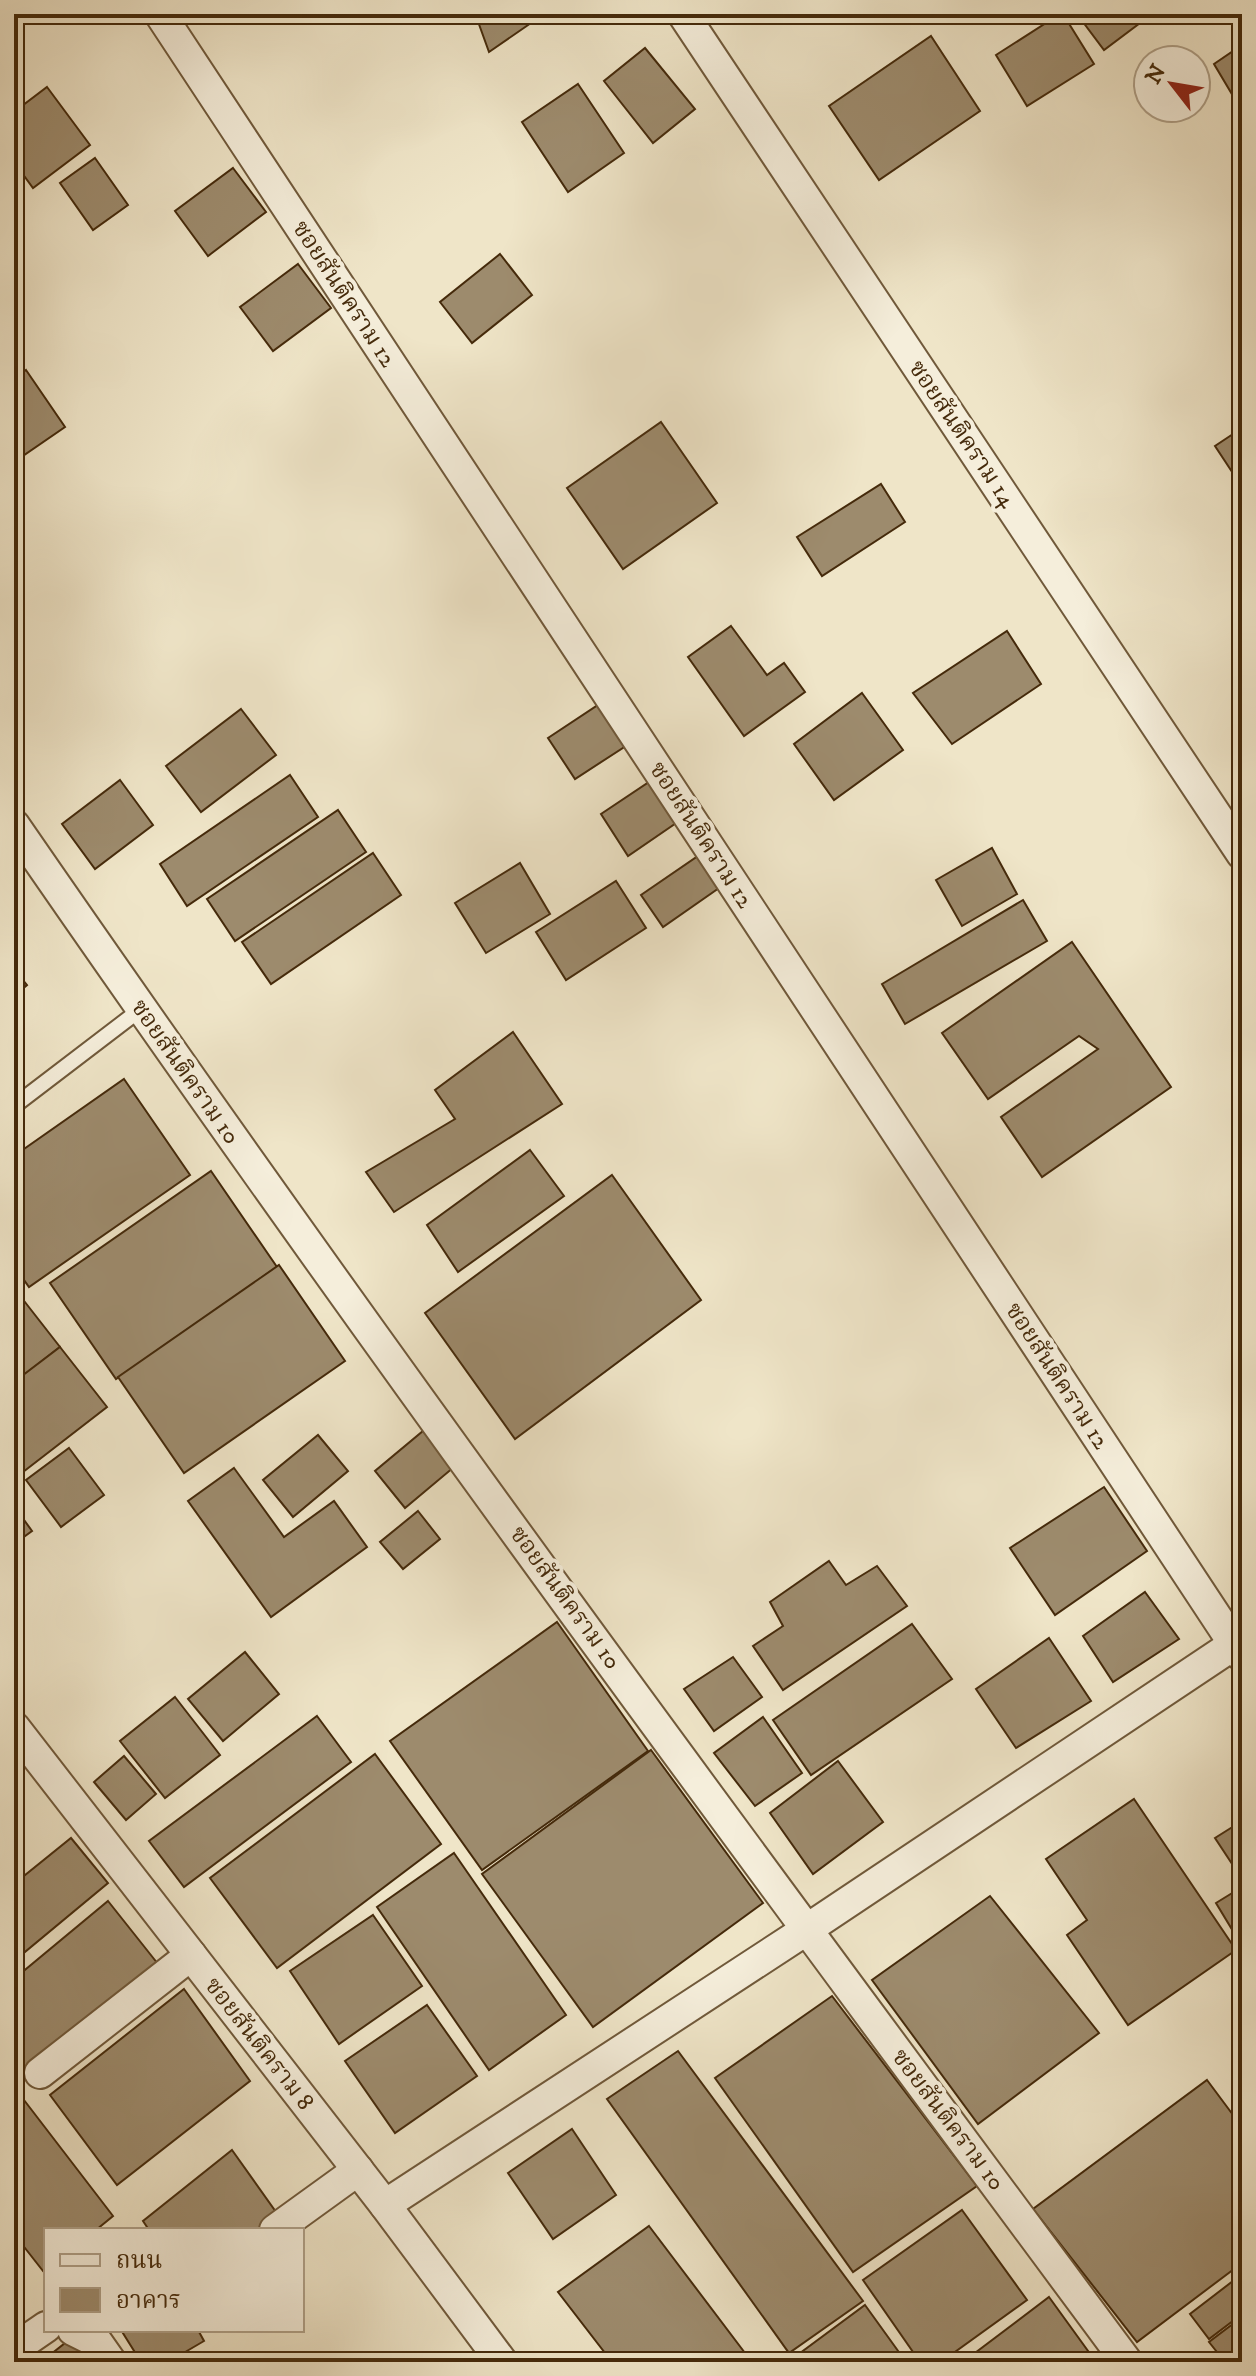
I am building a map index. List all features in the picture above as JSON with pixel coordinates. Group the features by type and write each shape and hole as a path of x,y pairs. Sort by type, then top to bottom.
{"street":[{"name":"ซอยสันติคราม 12","path":"160,14 1239,1646"},
{"name":"ซอยสันติคราม 14","path":"683,14 1242,854"},
{"name":"ซอยสันติคราม 10","path":"14,825 202,1098 806,1930 1127,2362"},
{"path":"385,2205 1239,1646"},
{"name":"ซอยสันติคราม 8","path":"14,1727 385,2205 502,2362"},
{"path":"40,2073 191,1955"},
{"path":"278,2228 358,2170"},
{"path":"14,2349 44,2328"},
{"path":"77,2332 97,2342 111,2362"}],"lane":[{"path":"14,1106 141,1009"}],"building":[{"path":"544,14 489,52 476,16"},
{"path":"1063,14 1094,64 1027,106 996,55"},
{"path":"1077,14 1152,14 1104,50"},
{"path":"931,36 980,111 879,180 829,106"},
{"path":"1242,45 1242,111 1214,64"},
{"path":"645,48 695,109 653,143 604,81"},
{"path":"578,84 624,153 568,192 522,122"},
{"path":"47,87 90,145 33,188 14,162 14,112"},
{"path":"95,158 128,205 93,230 60,183"},
{"path":"233,168 266,212 208,256 175,211"},
{"path":"500,254 532,295 472,343 440,302"},
{"path":"298,264 331,308 273,351 240,307"},
{"path":"26,370 65,427 14,462 14,379"},
{"path":"661,422 717,503 623,569 567,488"},
{"path":"1242,428 1242,487 1215,446"},
{"path":"881,484 905,522 822,576 797,537"},
{"path":"731,626 767,675 784,663 805,692 744,736 688,657"},
{"path":"1007,631 1041,684 952,744 913,693"},
{"path":"862,693 903,750 834,800 794,744"},
{"path":"601,703 629,744 575,779 548,738"},
{"path":"241,709 276,755 201,812 166,766"},
{"path":"290,775 318,817 187,906 160,864"},
{"path":"655,778 682,819 628,856 601,814"},
{"path":"120,780 153,825 95,869 62,824"},
{"path":"338,810 366,852 235,941 207,899"},
{"path":"992,848 1017,894 962,926 936,880"},
{"path":"373,853 401,895 271,984 242,942"},
{"path":"698,856 719,888 663,927 641,895"},
{"path":"520,863 550,914 486,953 455,903"},
{"path":"616,881 646,928 566,980 536,932"},
{"path":"1023,900 1047,941 905,1024 882,984"},
{"path":"1072,942 1171,1087 1042,1177 1001,1117 1098,1049 1079,1036 988,1099 942,1033"},
{"path":"14,969 27,985 14,996"},
{"path":"513,1032 562,1104 394,1212 366,1172 455,1119 435,1090"},
{"path":"124,1079 190,1175 29,1287 14,1266 14,1156"},
{"path":"530,1150 564,1196 458,1272 427,1225"},
{"path":"211,1171 277,1267 116,1379 50,1283"},
{"path":"612,1175 701,1300 515,1439 425,1313"},
{"path":"279,1265 345,1361 184,1473 118,1377"},
{"path":"14,1288 60,1347 14,1383"},
{"path":"60,1347 107,1407 14,1479 14,1382"},
{"path":"429,1426 460,1462 405,1508 375,1471"},
{"path":"318,1435 348,1471 293,1517 263,1480"},
{"path":"69,1448 104,1495 61,1527 26,1480"},
{"path":"234,1468 284,1537 334,1501 367,1547 271,1617 188,1501"},
{"path":"1104,1487 1147,1551 1055,1615 1010,1548"},
{"path":"14,1506 32,1531 14,1544"},
{"path":"418,1511 440,1539 403,1569 380,1542"},
{"path":"829,1561 846,1585 877,1566 907,1606 783,1690 753,1646 783,1626 770,1602"},
{"path":"1145,1592 1179,1639 1113,1682 1083,1636"},
{"path":"557,1622 648,1751 482,1870 390,1741"},
{"path":"912,1624 952,1679 811,1775 773,1720"},
{"path":"1049,1638 1091,1701 1016,1748 976,1689"},
{"path":"245,1652 279,1694 223,1741 188,1699"},
{"path":"733,1657 762,1697 714,1731 684,1689"},
{"path":"175,1697 220,1755 165,1798 120,1741"},
{"path":"317,1716 351,1762 184,1887 149,1841"},
{"path":"763,1717 802,1773 755,1806 714,1753"},
{"path":"651,1750 763,1903 593,2027 482,1874"},
{"path":"375,1754 441,1844 277,1968 210,1878"},
{"path":"124,1756 156,1794 126,1820 94,1782"},
{"path":"838,1761 883,1822 813,1874 770,1813"},
{"path":"1134,1799 1236,1950 1128,2025 1067,1935 1087,1920 1046,1859"},
{"path":"1242,1821 1242,1879 1215,1838"},
{"path":"71,1838 108,1883 14,1961 14,1884"},
{"path":"454,1853 566,2015 489,2070 377,1907"},
{"path":"1242,1887 1242,1939 1239,1941 1216,1903"},
{"path":"990,1896 1099,2033 978,2124 872,1980"},
{"path":"108,1901 158,1964 24,2072 14,2059 14,1979"},
{"path":"373,1915 422,1986 339,2044 290,1971"},
{"path":"184,1989 250,2081 117,2185 50,2095"},
{"path":"832,1996 977,2186 853,2272 715,2078"},
{"path":"427,2005 477,2076 395,2133 345,2061"},
{"path":"678,2051 863,2301 789,2353 607,2099"},
{"path":"1207,2080 1242,2127 1242,2263 1137,2342 1033,2209"},
{"path":"14,2087 113,2216 98,2228 44,2228 43,2271 14,2234"},
{"path":"572,2129 616,2195 553,2239 508,2173"},
{"path":"232,2150 281,2219 269,2228 148,2228 143,2221"},
{"path":"962,2210 1027,2300 941,2362 920,2362 863,2280"},
{"path":"649,2226 745,2353 734,2362 612,2362 558,2292"},
{"path":"1242,2274 1242,2314 1209,2339 1190,2314"},
{"path":"1049,2297 1096,2362 963,2362"},
{"path":"865,2305 906,2362 788,2362"},
{"path":"1242,2317 1242,2357 1235,2362 1225,2362 1209,2342"},
{"path":"122,2332 199,2332 204,2341 168,2362 141,2362"},
{"path":"74,2336 94,2362 41,2362"}]}
